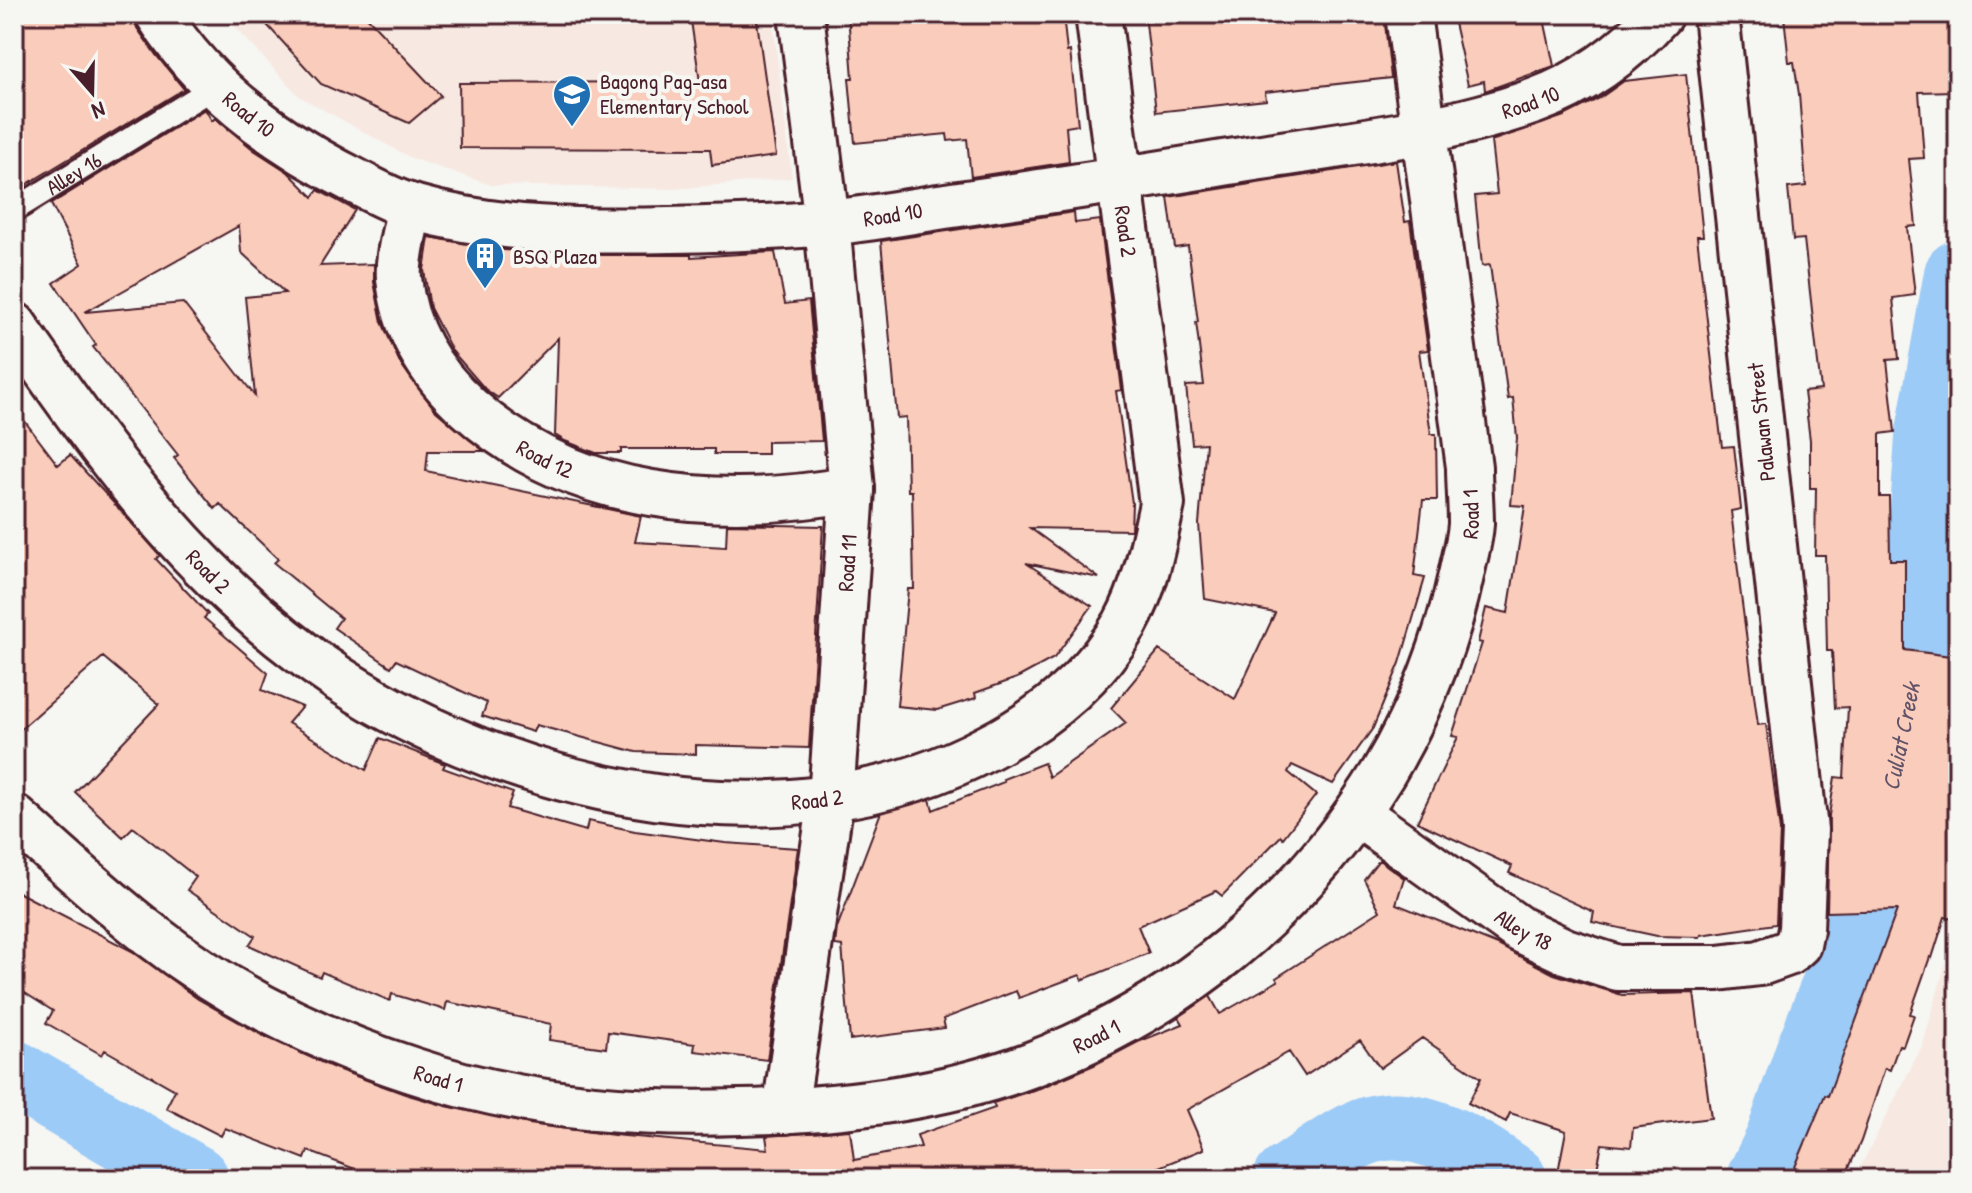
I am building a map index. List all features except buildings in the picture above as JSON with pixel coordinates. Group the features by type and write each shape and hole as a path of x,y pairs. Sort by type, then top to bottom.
{"street":[{"name":"Road 10","path":"158,14 173,38 216,86 271,133 316,161 410,206 493,224 628,231 827,223 1119,180 1424,130 1489,115 1572,85 1634,43 1660,14"},
{"name":"Road 11","path":"785,1111 831,799 852,489 827,223 801,14"},
{"name":"Road 2","path":"14,325 79,418 161,523 228,592 293,645 388,709 447,739 501,760 601,788 655,797 782,803 831,799 892,785 953,767 1008,738 1056,705 1096,666 1125,622 1147,575 1162,504 1098,14"},
{"name":"Road 1","path":"14,817 108,900 177,954 278,1015 345,1046 415,1071 486,1091 559,1103 632,1111 785,1111 864,1103 947,1089 1028,1066 1105,1032 1178,990 1245,939 1305,880 1358,814 1398,748 1431,677 1455,604 1471,528 1464,425 1408,14"},
{"name":"Palawan Street","path":"1716,14 1805,830 1798,944 1788,953 1760,963 1718,968"},
{"name":"Road 12","path":"410,206 399,274 404,312 417,343 432,368 459,399 488,425 521,447 582,477 691,499 806,497 852,489"},
{"name":"Alley 18","path":"1358,814 1519,929 1565,951 1618,968 1718,968"}],"lane":[{"name":"Alley 16","path":"14,210 216,86"}],"shaded area":[{"name":"Bagong Pag-asa Elementary School","path":"223,14 772,14 792,178 675,189 491,185 413,159 300,97"},
{"path":"1958,919 1958,1179 1854,1179 1923,1044"}],"waterway":[{"name":"Culiat Creek","path":"1760,1179 1779,1140 1872,881 1912,685 1929,438 1958,274"},
{"name":"Culiat Creek","path":"14,1074 195,1179"},
{"name":"Culiat Creek","path":"1287,1179 1355,1136 1378,1128 1396,1127 1432,1133 1450,1140 1513,1179"}],"place":[{"name":"Bagong Pag-asa Elementary School","path":"572,128"},
{"name":"BSQ Plaza","path":"485,290"}]}
